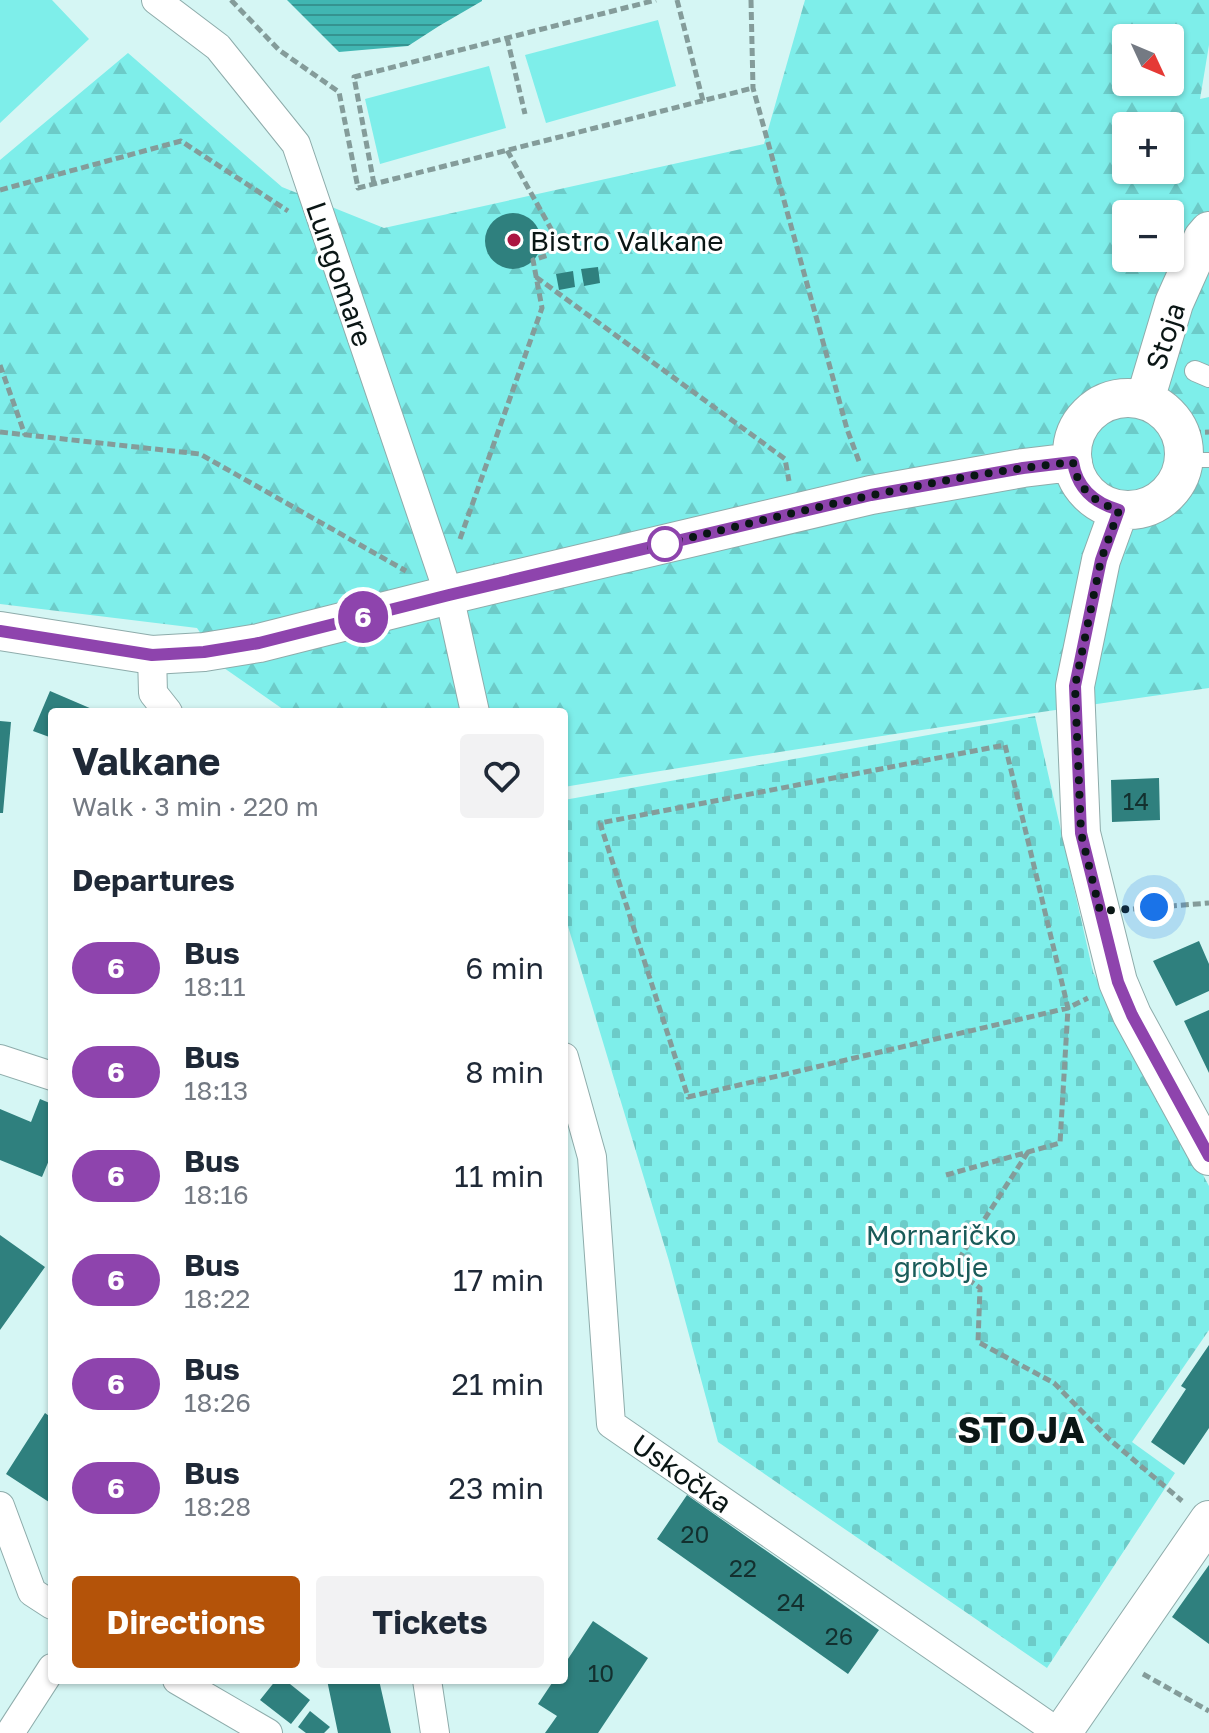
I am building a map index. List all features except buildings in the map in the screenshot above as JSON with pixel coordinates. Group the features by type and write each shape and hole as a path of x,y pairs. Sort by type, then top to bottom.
{"main road":[{"name":"Stoja","path":"1145,400 1174,303 1209,231"},
{"name":"Stoja","path":"1073,462 1073,441 1079,427 1088,414 1100,405 1129,397 1160,407 1173,418 1196,446 1177,482 1167,496 1153,505 1136,510 1119,510"},
{"path":"0,631 152,655 204,652 259,643 447,588 871,495 1073,462 1081,486 1091,497 1104,506 1119,510 1101,560 1075,686 1081,833 1118,982 1132,1015 1209,1156"},
{"path":"1061,1733 1208,1521"}],"street":[{"name":"Lungomare","path":"156,0 218,47 296,144 447,588"},
{"path":"447,588 474,708"},
{"path":"152,655 153,693 165,708"},
{"path":"0,1059 48,1075"},
{"name":"Uskočka","path":"568,1071 592,1157 611,1424 1061,1733"},
{"path":"0,1506 32,1592 48,1602"},
{"path":"10,1733 48,1674"},
{"path":"184,1684 268,1733"},
{"path":"428,1684 435,1733"}],"path":[{"path":"231,0 279,50 339,92 358,188 753,88"},
{"path":"374,184 354,77 656,0"},
{"path":"677,0 703,101"},
{"path":"751,0 753,88 847,429 871,495"},
{"path":"507,38 525,114"},
{"path":"0,190 181,141 328,238"},
{"path":"0,432 200,454 351,541 447,588 542,308 533,260 548,255 555,236 507,150"},
{"path":"535,276 785,459"},
{"path":"0,365 25,435"},
{"path":"946,1175 1060,1143 1068,1008 1005,745 600,823 688,1097 1068,1008 1118,982"},
{"path":"1100,911 1209,903"},
{"path":"1028,1152 953,1268 980,1288 978,1342 1054,1383 1109,1439 1208,1521"},
{"path":"1147,1676 1209,1711"}],"green space":[{"path":"0,0 52,0 89,39 0,123"},
{"path":"805,0 1209,0 1209,45 1200,99 1209,97 1209,688 886,735 568,786 568,708 281,708 224,668 197,628 0,604 0,160 128,53 282,187 384,228 764,144"},
{"path":"658,20 676,86 546,123 525,55"},
{"path":"489,66 506,128 380,164 365,99"},
{"name":"Mornaričko groblje","path":"1035,716 1093,972 1209,1186 1209,1330 1132,1442 1175,1473 1047,1668 718,1442 669,1261 568,926 568,799"}],"shaded area":[{"path":"287,0 482,1 408,46 339,52"}],"bus line":[{"name":"6","path":"0,631 152,655 204,652 259,643 871,495 1073,462 1081,486 1091,497 1104,506 1119,510 1101,560 1075,686 1081,833 1118,982 1132,1015 1209,1156"}],"place":[{"name":"Bistro Valkane","path":"514,240"}],"district":[{"name":"STOJA","path":"1022,1429"}],"route":[{"path":"665,544 651,547 871,495 1073,462 1081,486 1091,497 1104,506 1119,510 1101,560 1075,686 1081,833 1100,911 1154,907"}]}
